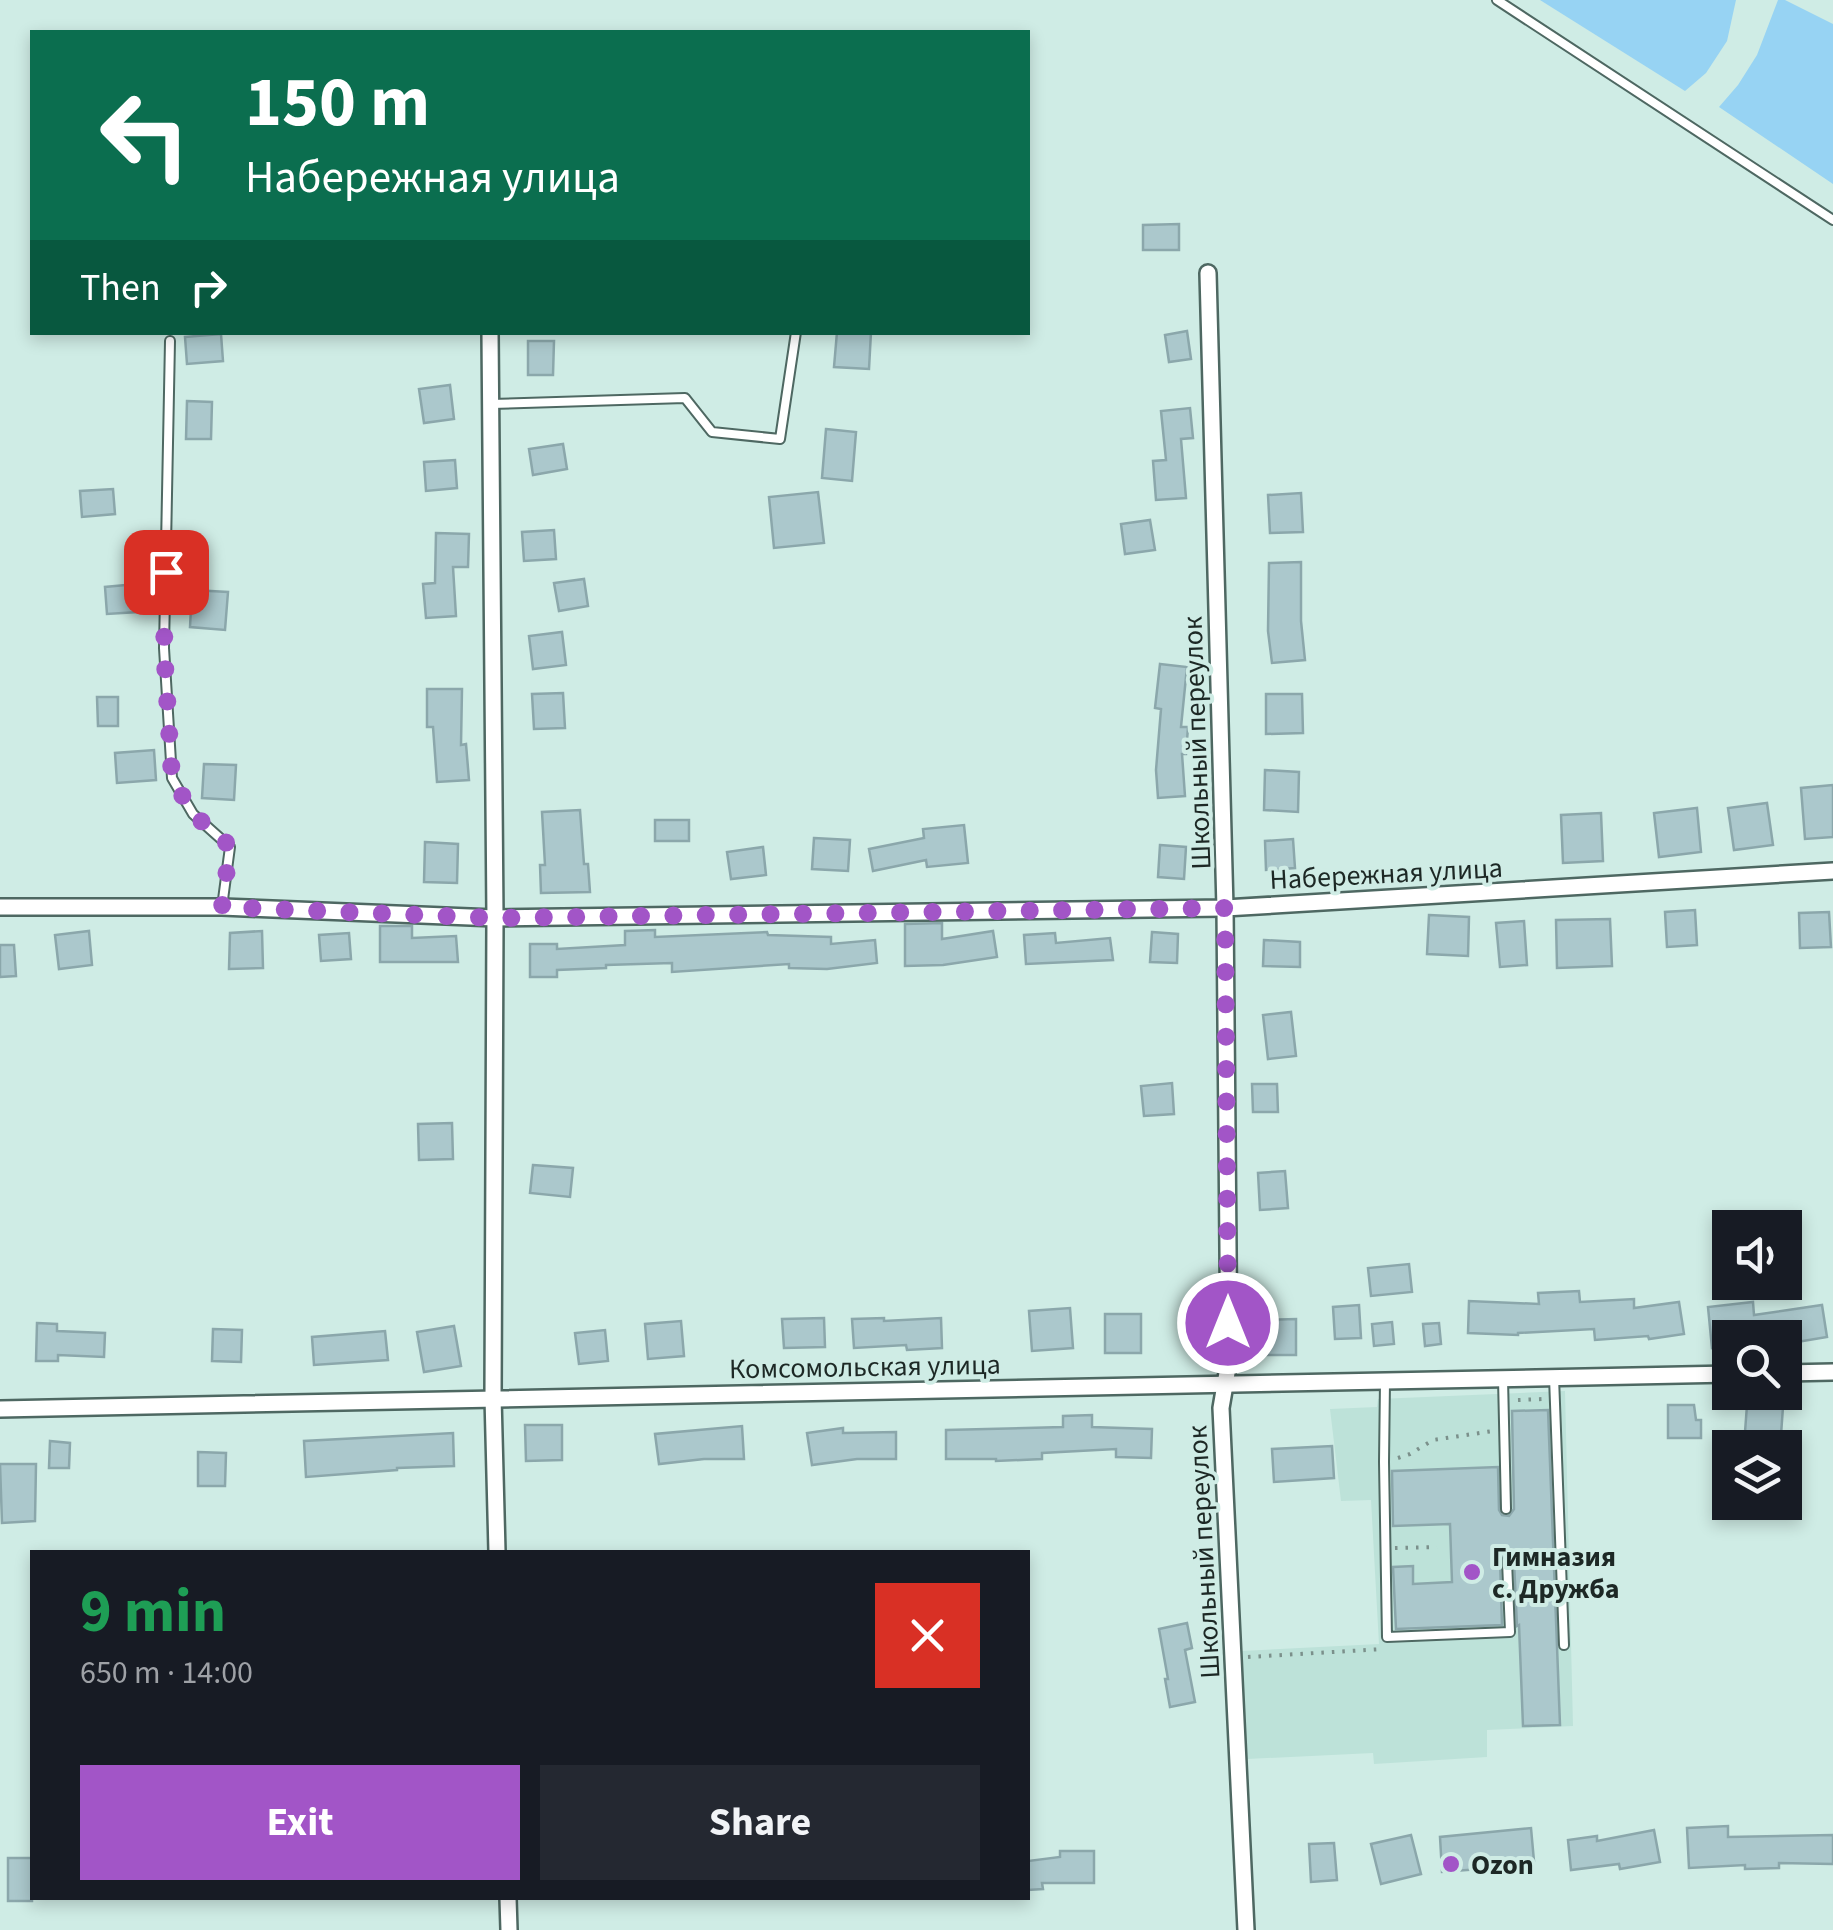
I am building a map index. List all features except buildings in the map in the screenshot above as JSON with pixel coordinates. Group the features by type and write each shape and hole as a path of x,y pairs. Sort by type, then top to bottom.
{"street":[{"name":"Школьный переулок","path":"1208,273 1225,908 1228,1360 1221,1408 1246,1930"},
{"path":"490,335 495,918 492,1397 497,1550"},
{"name":"Набережная улица","path":"0,907 222,907 495,918 1225,908 1833,870"},
{"path":"1802,1373 1833,1372"},
{"name":"Комсомольская улица","path":"0,1408 1712,1374"},
{"path":"508,1900 508,1930"}],"lane":[{"path":"1497,0 1833,220"},
{"path":"491,404 685,398 712,432 780,439 796,335"},
{"path":"170,341 164,648 172,778 193,814 230,846 222,907"},
{"path":"1554,1376 1564,1645"},
{"path":"1502,1378 1506,1510"},
{"path":"1386,1381 1387,1638 1510,1632 1507,1560"}],"path":[{"path":"1503,1401 1555,1399"},
{"path":"1384,1462 1410,1454 1433,1440 1504,1430"},
{"path":"1385,1549 1437,1547"},
{"path":"1241,1658 1387,1649 1387,1638"}],"shaded area":[{"name":"Гимназия с. Дружба","path":"1565,1391 1573,1726 1487,1730 1487,1757 1374,1764 1373,1753 1247,1759 1241,1651 1379,1644 1371,1500 1341,1501 1330,1409 1377,1407 1378,1399"}],"water":[{"path":"1540,0 1736,0 1727,41 1706,73 1685,91"},
{"path":"1778,0 1833,24 1833,184 1719,107 1757,55"}],"place":[{"name":"Гимназия с. Дружба","path":"1472,1572"},
{"name":"Ozon","path":"1451,1864"}],"route":[{"path":"166,572 164,648 172,778 193,814 230,846 222,907 495,918 1225,908 1228,1323"}]}
